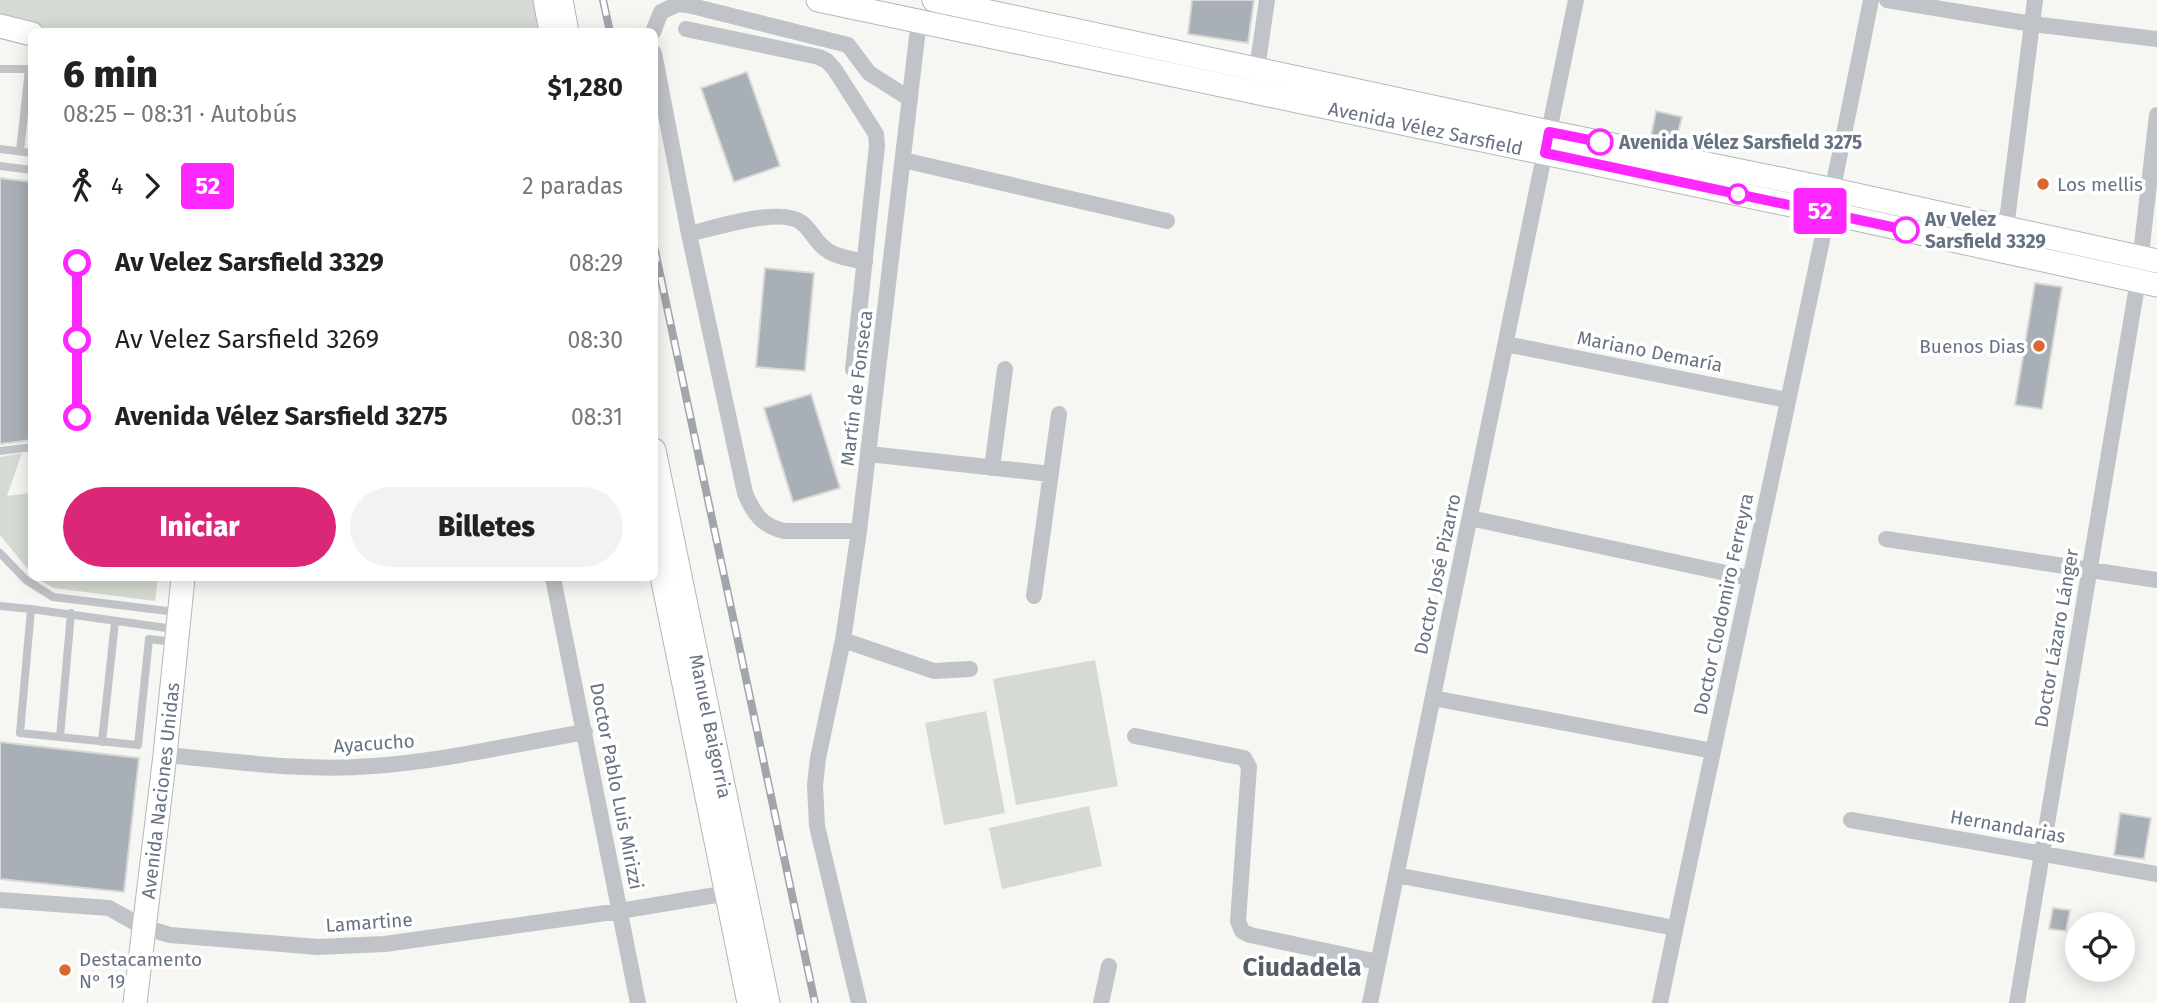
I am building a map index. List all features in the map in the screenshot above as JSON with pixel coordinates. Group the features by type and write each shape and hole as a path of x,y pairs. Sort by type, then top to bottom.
{"main road":[{"path":"546,0 550,28"},
{"path":"561,0 567,28"},
{"name":"Avenida Vélez Sarsfield","path":"818,0 1547,143 1834,190 2149,259"},
{"name":"Avenida Vélez Sarsfield","path":"934,0 1257,69 1829,214 2148,283"},
{"path":"0,26 28,33"},
{"name":"Manuel Baigorria","path":"658,472 735,892 749,1003"},
{"name":"Manuel Baigorria","path":"658,555 735,892 768,1003"},
{"name":"Avenida Naciones Unidas","path":"135,1003 184,581"}],"street":[{"path":"1257,69 1267,0"},
{"name":"Doctor José Pizarro","path":"1370,1003 1576,0"},
{"name":"Doctor Clodomiro Ferreyra","path":"1660,1003 1787,400 1829,214 1871,0"},
{"path":"1887,0 2032,24 2157,39"},
{"path":"2006,228 2035,0"},
{"path":"655,28 661,12 678,4 848,45 869,73 910,99"},
{"name":"Martín de Fonseca","path":"859,1003 817,826 815,785 818,758 843,640 859,531 919,20"},
{"path":"686,29 819,57 835,70 876,134 877,146 853,369"},
{"path":"658,74 689,234 745,493 751,507 765,524 775,529 859,531"},
{"name":"Doctor Lázaro Lánger","path":"2017,1003 2040,853 2090,569 2148,283 2157,115"},
{"path":"903,160 1167,221"},
{"path":"689,234 755,219 785,217 803,223 822,247 833,255 865,262"},
{"name":"Mariano Demaría","path":"1506,344 1787,400"},
{"path":"992,468 1005,369"},
{"path":"1034,596 1059,414"},
{"path":"869,454 1051,474"},
{"path":"1470,518 1749,578"},
{"path":"1886,539 2157,580"},
{"name":"Doctor Pablo Luis Mirizzi","path":"555,581 638,1003"},
{"path":"843,640 934,671 970,669"},
{"path":"1433,698 1713,751"},
{"name":"Ayacucho","path":"165,755 312,767 371,767 409,763 585,732"},
{"path":"1135,736 1244,758 1248,767 1238,921 1242,931 1250,935 1378,962"},
{"name":"Hernandarias","path":"1851,820 2157,874"},
{"path":"1396,875 1675,928"},
{"name":"Lamartine","path":"0,900 109,908 143,927 170,935 318,947 351,947 620,911 735,892"},
{"path":"1101,1003 1109,966"}],"lane":[{"path":"0,69 28,69"},
{"path":"20,151 28,85"},
{"path":"0,149 28,152"},
{"path":"0,166 28,170"},
{"path":"0,451 28,448"},
{"path":"0,553 26,580 53,597 177,628"},
{"path":"0,606 177,628"},
{"path":"31,609 20,733 138,745 149,639 177,628"},
{"path":"60,737 71,613"},
{"path":"102,741 115,622"}],"shaded area":[{"path":"0,0 545,0 550,28 28,28 28,31 0,26"},
{"path":"22,453 7,496 28,493 28,569 0,535 0,457"},
{"path":"41,581 158,581 155,601 54,588"},
{"path":"1095,660 1118,786 1016,805 993,679"},
{"path":"986,711 1005,813 944,825 925,723"},
{"path":"1089,806 1102,866 1002,889 989,828"}],"building":[{"path":"1192,0 1254,0 1248,43 1188,34"},
{"path":"747,72 780,166 734,182 701,88"},
{"path":"1656,111 1682,117 1676,141 1651,136"},
{"path":"0,178 28,182 28,440 0,444"},
{"path":"765,268 814,273 805,371 756,367"},
{"name":"Buenos Dias","path":"2035,283 2062,287 2042,409 2015,405"},
{"path":"811,394 840,488 793,502 764,408"},
{"path":"0,742 139,758 124,892 0,879"},
{"path":"2120,813 2151,818 2144,859 2114,855"},
{"path":"2053,908 2070,910 2065,912 2065,931 2049,929"}],"railway":[{"path":"603,0 609,28"},
{"path":"658,265 815,1003"}],"bus line":[{"name":"52","path":"1600,142 1549,132 1545,153 1906,230"}],"place":[{"name":"Avenida Vélez Sarsfield 3275","path":"1600,142"},
{"name":"Los mellis","path":"2043,184"},
{"name":"Av Velez Sarsfield 3329","path":"1906,230"},
{"name":"Buenos Dias","path":"2039,346"},
{"name":"Destacamento N° 19","path":"65,970"}],"district":[{"name":"Ciudadela","path":"1302,967"}]}
